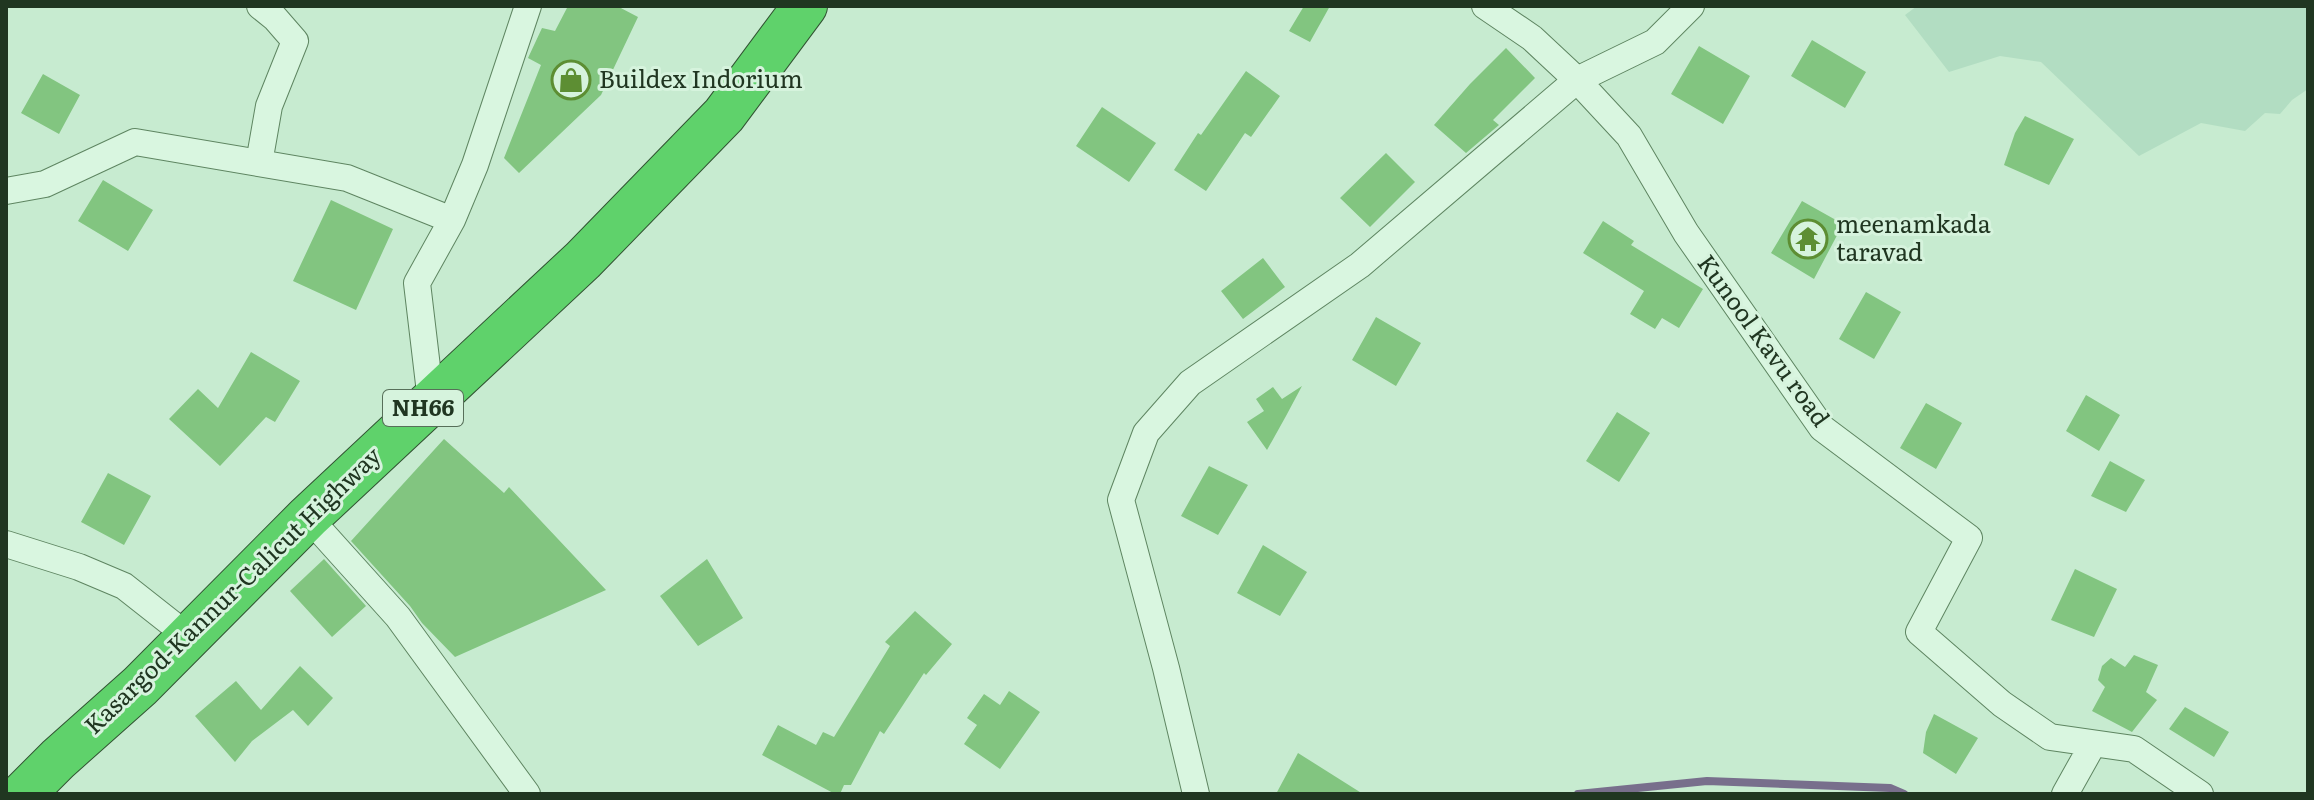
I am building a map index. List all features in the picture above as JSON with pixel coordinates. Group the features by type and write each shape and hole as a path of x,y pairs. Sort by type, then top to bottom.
{"highway":[{"name":"Kasargod-Kannur-Calicut Highway","path":"23,794 190,638 308,517 583,260 724,115 805,6"}],"street":[{"path":"259,163 269,106 295,41 260,6"},
{"path":"431,401 417,283 452,220 475,165 528,6"},
{"name":"Kunool Kavu road","path":"1485,6 1532,38 1577,80 1629,136 1686,233 1822,428 1969,538 1919,632 2002,704 2050,737 2134,749 2200,794"},
{"path":"1196,794 1121,500 1146,433 1190,383 1360,265 1577,80 1655,42 1691,6"},
{"path":"6,191 45,184 135,142 347,178 452,220"},
{"path":"308,517 398,617 527,794"},
{"path":"6,544 79,567 124,586 190,638"},
{"path":"2065,794 2093,744"}],"green space":[{"path":"1917,6 2308,6 2308,89 2292,100 2280,114 2265,113 2245,131 2201,123 2139,156 2041,62 2000,56 1949,72 1905,15"}],"building":[{"name":"Buildex Indorium","path":"568,6 617,6 638,17 601,95 519,173 504,158 541,65 528,58 542,28 555,31"},
{"path":"1304,6 1330,6 1310,42 1289,31"},
{"path":"1812,40 1866,72 1845,108 1791,76"},
{"path":"1699,46 1750,76 1723,124 1671,94"},
{"path":"1506,48 1535,78 1493,120 1499,125 1466,153 1434,125"},
{"path":"1246,71 1280,96 1251,137 1245,133 1206,191 1174,170"},
{"path":"43,74 80,95 59,134 21,113"},
{"path":"1102,107 1156,143 1129,182 1076,146"},
{"path":"2025,116 2074,139 2049,185 2004,165 2015,133"},
{"path":"1386,153 1415,182 1370,227 1340,198"},
{"path":"103,180 153,210 128,251 78,221"},
{"path":"331,200 393,229 356,310 293,281"},
{"name":"meenamkada taravad","path":"1802,201 1843,224 1814,279 1771,253"},
{"path":"1603,221 1634,241 1631,245 1703,289 1679,328 1662,318 1655,329 1630,314 1644,291 1583,253"},
{"path":"1263,258 1285,287 1243,319 1221,291"},
{"path":"1866,292 1901,312 1874,359 1839,339"},
{"path":"1376,317 1421,343 1396,386 1352,360"},
{"path":"251,352 300,381 275,422 266,417 220,466 169,419 198,389 218,408"},
{"path":"1302,386 1267,450 1247,422 1264,411 1256,399 1273,387 1282,399"},
{"path":"2086,395 2120,415 2099,451 2066,431"},
{"path":"1926,403 1962,423 1936,469 1900,448"},
{"path":"1617,412 1650,433 1619,482 1586,461"},
{"path":"444,439 504,493 509,487 606,590 455,657 351,541"},
{"path":"2110,461 2145,480 2126,512 2091,496"},
{"path":"1209,466 1248,485 1218,535 1181,516"},
{"path":"108,473 151,496 124,545 81,522"},
{"path":"1263,545 1307,572 1280,616 1237,593"},
{"path":"324,559 366,606 332,637 290,591"},
{"path":"707,559 743,618 698,646 660,596"},
{"path":"2075,569 2117,589 2094,637 2051,620"},
{"path":"915,611 952,644 926,675 924,673 884,734 880,731 851,785 844,785 840,794 835,794 762,755 778,725 816,745 823,732 834,737 890,646 885,642"},
{"path":"2134,655 2158,665 2146,692 2157,700 2132,732 2092,711 2105,687 2098,680 2102,666 2111,658 2125,667"},
{"path":"300,666 333,698 308,726 293,710 252,741 235,762 195,716 236,681 261,710"},
{"path":"1009,691 1040,712 1000,769 964,744 977,725 967,718 984,694 1000,705"},
{"path":"2185,707 2229,732 2214,757 2169,729"},
{"path":"1934,714 1978,738 1956,774 1923,753 1926,732"},
{"path":"1298,753 1363,794 1276,794"}],"waterway":[{"path":"1578,794 1707,781 1890,788 1904,794"}],"place":[{"name":"Buildex Indorium","path":"571,80"},
{"name":"meenamkada taravad","path":"1808,239"}]}
